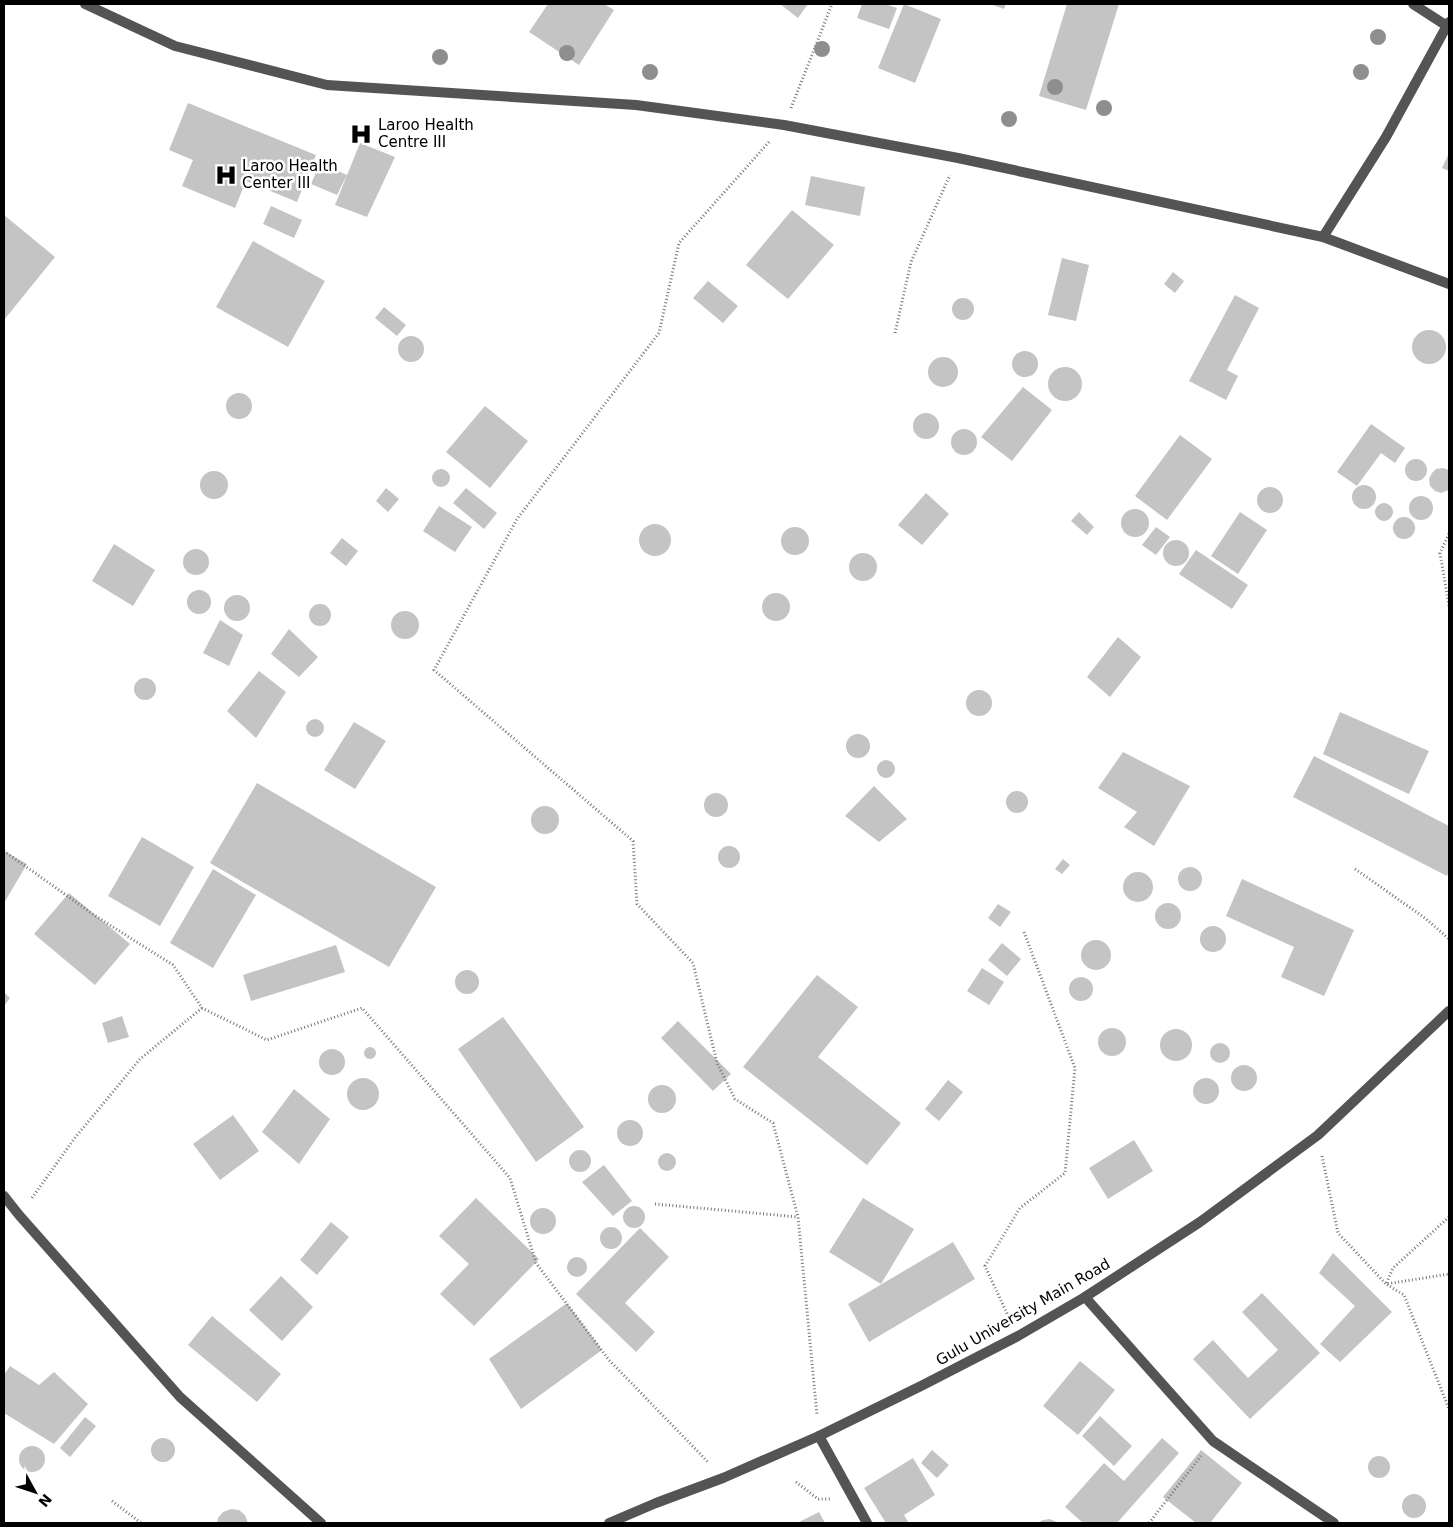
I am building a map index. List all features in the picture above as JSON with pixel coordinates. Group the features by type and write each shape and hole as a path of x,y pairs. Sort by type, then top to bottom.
{"street":[{"path":"84,4 175,46 326,85 636,105 784,125 958,158 1323,237 1449,284"},
{"path":"1323,237 1386,137 1448,24 1413,4"},
{"name":"Gulu University Main Road","path":"609,1523 724,1478 820,1436 923,1386 1018,1336 1085,1297 1200,1222 1318,1135 1449,1011"},
{"path":"4,1196 180,1397 321,1523"},
{"path":"1085,1297 1212,1441 1334,1523"},
{"path":"820,1436 867,1523"}],"path":[{"path":"820,1436 798,1216 773,1123 735,1099 717,1063 693,963 637,904 633,841 434,670 517,519 659,333 679,242 784,125 832,4"},
{"path":"895,333 911,262 958,158"},
{"path":"1449,534 1440,553 1449,606"},
{"path":"4,851 94,915 173,965 202,1008 267,1040 362,1008 510,1178 536,1263 609,1360 724,1478"},
{"path":"1355,869 1425,918 1449,939"},
{"path":"1018,1336 985,1266 1020,1208 1065,1173 1075,1068 1024,932"},
{"path":"19,1215 74,1139 140,1058 202,1008"},
{"path":"1318,1135 1338,1233 1386,1284 1404,1295 1449,1408"},
{"path":"655,1204 798,1216"},
{"path":"1386,1284 1394,1268 1449,1217"},
{"path":"1386,1284 1449,1274"},
{"path":"1149,1523 1212,1441"},
{"path":"796,1482 818,1498 854,1501"},
{"path":"112,1501 141,1523"}],"building":[{"path":"548,4 604,4 614,10 579,65 529,32"},
{"path":"780,4 808,4 798,18"},
{"path":"862,4 885,4 897,8 889,29 857,18"},
{"path":"904,4 941,19 915,83 878,68"},
{"path":"990,4 1006,4 1004,9"},
{"path":"1067,4 1119,4 1086,110 1039,96"},
{"path":"188,103 316,155 297,202 246,181 235,208 182,186 193,160 169,150"},
{"path":"360,143 395,157 367,217 335,205"},
{"path":"1449,153 1449,171 1442,168"},
{"path":"320,163 347,175 337,195 311,184"},
{"path":"811,176 865,187 860,216 805,205"},
{"path":"271,206 302,220 294,238 263,224"},
{"path":"792,210 834,245 788,299 746,265"},
{"path":"4,215 55,257 4,320"},
{"path":"253,241 325,281 288,347 216,307"},
{"path":"1062,258 1089,265 1076,321 1048,315"},
{"path":"1173,272 1184,281 1175,293 1164,284"},
{"path":"708,281 738,306 723,323 693,298"},
{"path":"1235,295 1259,308 1227,370 1238,376 1226,400 1189,381"},
{"path":"963,298 971,301 974,309 971,317 963,320 955,317 952,309 955,301"},
{"path":"384,307 406,325 397,336 375,318"},
{"path":"1429,330 1441,335 1446,347 1441,359 1429,364 1417,359 1412,347 1417,335"},
{"path":"411,336 420,340 424,349 420,358 411,362 402,358 398,349 402,340"},
{"path":"1025,351 1035,354 1038,364 1035,374 1025,377 1015,374 1012,364 1015,354"},
{"path":"943,357 954,361 958,372 954,383 943,387 932,383 928,372 932,361"},
{"path":"1065,367 1072,368 1077,372 1081,377 1081,391 1077,396 1072,400 1065,401 1058,400 1053,396 1049,391 1048,384 1049,377 1053,372 1058,368"},
{"path":"1023,387 1052,410 1012,461 981,437"},
{"path":"239,393 248,397 252,406 248,415 239,419 230,415 226,406 230,397"},
{"path":"485,406 528,441 490,488 446,452"},
{"path":"926,413 935,417 939,426 935,435 926,439 917,435 913,426 917,417"},
{"path":"1371,424 1405,448 1395,463 1381,453 1357,486 1337,472"},
{"path":"964,429 974,432 977,442 974,452 964,455 954,452 951,442 954,432"},
{"path":"1180,435 1212,459 1167,520 1135,496"},
{"path":"1416,459 1424,462 1427,470 1424,478 1416,481 1408,478 1405,470 1408,462"},
{"path":"1443,468 1449,470 1449,490 1441,493 1435,491 1430,486 1429,479 1436,469"},
{"path":"441,469 447,472 450,478 447,484 441,487 435,484 432,478 435,472"},
{"path":"214,471 224,475 228,485 224,495 214,499 204,495 200,485 204,475"},
{"path":"1364,485 1369,486 1375,492 1375,502 1369,508 1364,509 1359,508 1353,502 1352,497 1353,492 1359,486"},
{"path":"1270,487 1279,491 1283,500 1279,509 1270,513 1261,509 1257,500 1261,491"},
{"path":"386,488 399,499 388,512 376,501"},
{"path":"466,488 497,513 484,529 453,503"},
{"path":"926,493 949,514 922,545 898,525"},
{"path":"1421,496 1430,499 1433,508 1430,517 1421,520 1412,517 1409,508 1412,499"},
{"path":"1380,503 1388,503 1393,508 1391,519 1380,521 1375,516 1375,508"},
{"path":"439,506 472,527 455,552 423,531"},
{"path":"1135,509 1145,513 1149,523 1145,533 1135,537 1125,533 1121,523 1125,513"},
{"path":"1079,512 1094,527 1087,535 1071,521"},
{"path":"1240,512 1267,530 1238,574 1211,556"},
{"path":"1404,517 1412,520 1415,528 1412,536 1404,539 1396,536 1393,528 1396,520"},
{"path":"655,524 661,525 666,529 670,534 670,546 666,551 661,555 655,556 649,555 644,551 640,546 639,540 640,534 644,529 649,525"},
{"path":"795,527 805,531 809,541 805,551 795,555 785,551 781,541 785,531"},
{"path":"1156,527 1170,537 1156,555 1142,545"},
{"path":"342,538 358,551 346,566 330,553"},
{"path":"1176,540 1185,544 1189,553 1185,562 1176,566 1167,562 1163,553 1167,544"},
{"path":"114,544 155,570 133,606 92,581"},
{"path":"196,549 205,553 209,562 205,571 196,575 187,571 183,562 187,553"},
{"path":"1196,550 1248,585 1232,609 1179,574"},
{"path":"863,553 873,557 877,567 873,577 863,581 853,577 849,567 853,557"},
{"path":"199,590 204,591 210,597 210,607 204,613 199,614 194,613 188,607 187,602 188,597 194,591"},
{"path":"776,593 786,597 790,607 786,617 776,621 766,617 762,607 766,597"},
{"path":"237,595 247,598 250,608 247,618 237,621 227,618 224,608 227,598"},
{"path":"320,604 328,607 331,615 328,623 320,626 312,623 309,615 312,607"},
{"path":"405,611 415,615 419,625 415,635 405,639 395,635 391,625 395,615"},
{"path":"220,620 243,635 229,666 203,653"},
{"path":"289,629 318,657 299,677 271,654"},
{"path":"1118,637 1141,657 1110,697 1087,677"},
{"path":"259,671 286,692 256,738 227,711"},
{"path":"145,678 153,681 156,689 153,697 145,700 137,697 134,689 137,681"},
{"path":"979,690 988,694 992,703 988,712 979,716 970,712 966,703 970,694"},
{"path":"1340,712 1429,751 1409,794 1323,754"},
{"path":"315,719 321,722 324,728 321,734 315,737 309,734 306,728 309,722"},
{"path":"354,722 386,741 355,789 324,770"},
{"path":"858,734 867,737 870,746 867,755 858,758 849,755 846,746 849,737"},
{"path":"1123,752 1190,786 1154,846 1124,827 1137,812 1098,788"},
{"path":"1314,756 1449,826 1449,871 1447,876 1293,797"},
{"path":"882,760 890,760 895,765 893,776 882,778 877,773 877,765"},
{"path":"257,783 436,887 389,967 210,863"},
{"path":"874,786 907,819 879,842 845,816"},
{"path":"1013,791 1021,791 1028,798 1028,806 1021,813 1013,813 1006,806 1006,798"},
{"path":"716,793 721,794 727,800 727,810 721,816 716,817 711,816 705,810 704,805 705,800 711,794"},
{"path":"545,806 555,810 559,820 555,830 545,834 535,830 531,820 535,810"},
{"path":"142,837 194,867 160,926 108,896"},
{"path":"729,846 737,849 740,857 737,865 729,868 721,865 718,857 721,849"},
{"path":"4,851 27,864 4,903"},
{"path":"1063,859 1070,865 1062,874 1055,869"},
{"path":"1190,867 1198,871 1202,879 1198,887 1190,891 1182,887 1178,879 1182,871"},
{"path":"213,869 256,895 213,968 170,943"},
{"path":"1138,872 1144,873 1152,881 1152,893 1144,901 1138,902 1132,901 1124,893 1123,887 1124,881 1132,873"},
{"path":"1242,879 1354,930 1324,996 1281,977 1294,947 1226,916"},
{"path":"69,893 130,944 95,985 34,934"},
{"path":"1168,903 1178,906 1181,916 1178,926 1168,929 1158,926 1155,916 1158,906"},
{"path":"998,904 1011,912 1000,927 988,918"},
{"path":"1213,926 1222,930 1226,939 1222,948 1213,952 1204,948 1200,939 1204,930"},
{"path":"1096,940 1107,944 1111,955 1107,966 1096,970 1085,966 1081,955 1085,944"},
{"path":"1002,943 1021,959 1007,976 988,960"},
{"path":"336,945 345,972 251,1001 243,975"},
{"path":"982,968 1004,982 989,1005 967,991"},
{"path":"467,970 476,973 479,982 476,991 467,994 458,991 455,982 458,973"},
{"path":"817,975 858,1007 818,1057 901,1123 867,1165 743,1067"},
{"path":"1076,977 1086,977 1093,984 1093,994 1086,1001 1076,1001 1069,994 1069,984"},
{"path":"4,992 10,998 4,1006"},
{"path":"122,1016 129,1037 108,1043 102,1023"},
{"path":"503,1017 584,1127 536,1162 458,1049"},
{"path":"678,1021 731,1074 713,1091 661,1038"},
{"path":"1112,1028 1122,1032 1126,1042 1122,1052 1112,1056 1102,1052 1098,1042 1102,1032"},
{"path":"1176,1029 1182,1030 1187,1034 1191,1039 1191,1051 1187,1056 1182,1060 1176,1061 1170,1060 1165,1056 1161,1051 1160,1045 1161,1039 1165,1034 1170,1030"},
{"path":"1220,1043 1227,1046 1230,1053 1227,1060 1220,1063 1213,1060 1210,1053 1213,1046"},
{"path":"372,1047 375,1048 375,1058 368,1059 365,1058 364,1051 365,1048"},
{"path":"332,1049 341,1053 345,1062 341,1071 332,1075 323,1071 319,1062 323,1053"},
{"path":"1244,1065 1253,1069 1257,1078 1253,1087 1244,1091 1235,1087 1231,1078 1235,1069"},
{"path":"363,1078 369,1079 374,1083 378,1088 378,1100 374,1105 369,1109 363,1110 357,1109 352,1105 348,1100 347,1094 348,1088 352,1083 357,1079"},
{"path":"1206,1078 1215,1082 1219,1091 1215,1100 1206,1104 1197,1100 1193,1091 1197,1082"},
{"path":"948,1080 963,1092 939,1121 925,1109"},
{"path":"662,1085 672,1089 676,1099 672,1109 662,1113 652,1109 648,1099 652,1089"},
{"path":"294,1089 330,1119 299,1164 262,1132"},
{"path":"233,1115 259,1151 220,1180 193,1144"},
{"path":"630,1120 640,1123 643,1133 640,1143 630,1146 620,1143 617,1133 620,1123"},
{"path":"1134,1140 1153,1171 1108,1199 1089,1168"},
{"path":"580,1150 590,1157 591,1161 584,1171 580,1172 570,1165 569,1161 576,1151"},
{"path":"667,1153 673,1156 676,1162 673,1168 667,1171 661,1168 658,1162 661,1156"},
{"path":"604,1165 632,1201 613,1216 582,1182"},
{"path":"476,1198 539,1259 474,1326 440,1294 469,1264 439,1236"},
{"path":"863,1198 914,1229 881,1284 829,1252"},
{"path":"634,1206 644,1213 645,1217 638,1227 634,1228 624,1221 623,1217 630,1207"},
{"path":"543,1208 552,1212 556,1221 552,1230 543,1234 534,1230 530,1221 534,1212"},
{"path":"331,1222 349,1237 317,1275 300,1260"},
{"path":"611,1227 619,1230 622,1238 619,1246 611,1249 603,1246 600,1238 603,1230"},
{"path":"640,1228 669,1257 625,1303 655,1332 636,1352 576,1294"},
{"path":"953,1242 975,1279 869,1342 848,1304"},
{"path":"1333,1253 1392,1312 1340,1362 1320,1344 1355,1306 1319,1273"},
{"path":"573,1257 581,1257 587,1263 587,1271 581,1277 573,1277 567,1271 567,1263"},
{"path":"281,1276 313,1307 282,1341 249,1310"},
{"path":"1262,1293 1320,1353 1250,1419 1193,1359 1213,1340 1248,1378 1278,1350 1242,1312"},
{"path":"567,1303 602,1350 521,1409 489,1359"},
{"path":"212,1316 281,1374 257,1402 188,1345"},
{"path":"1080,1361 1115,1390 1078,1435 1043,1406"},
{"path":"10,1366 39,1385 54,1372 88,1404 54,1444 4,1413 4,1375"},
{"path":"1100,1416 1132,1446 1114,1466 1082,1436"},
{"path":"85,1417 96,1426 70,1457 60,1448"},
{"path":"163,1438 171,1442 175,1450 171,1458 163,1462 155,1458 151,1450 155,1442"},
{"path":"1162,1438 1179,1453 1117,1523 1083,1523 1065,1507 1104,1463 1124,1481"},
{"path":"32,1446 41,1450 45,1459 41,1468 32,1472 23,1468 19,1459 23,1450"},
{"path":"932,1450 949,1465 937,1478 921,1463"},
{"path":"1201,1450 1242,1483 1210,1523 1196,1523 1163,1497"},
{"path":"1379,1456 1387,1459 1390,1467 1387,1475 1379,1478 1371,1475 1368,1467 1371,1459"},
{"path":"913,1458 935,1495 904,1515 909,1523 886,1523 864,1488"},
{"path":"1414,1494 1423,1497 1426,1506 1423,1515 1414,1518 1405,1515 1402,1506 1405,1497"},
{"path":"231,1509 239,1510 245,1515 248,1523 217,1523 218,1518 223,1512"},
{"path":"819,1512 825,1523 797,1523"},
{"path":"1050,1519 1059,1523 1037,1523 1043,1520"}],"place":[{"name":"Laroo Health Centre III","path":"361,134"},
{"name":"Laroo Health Center III","path":"226,175"}]}
